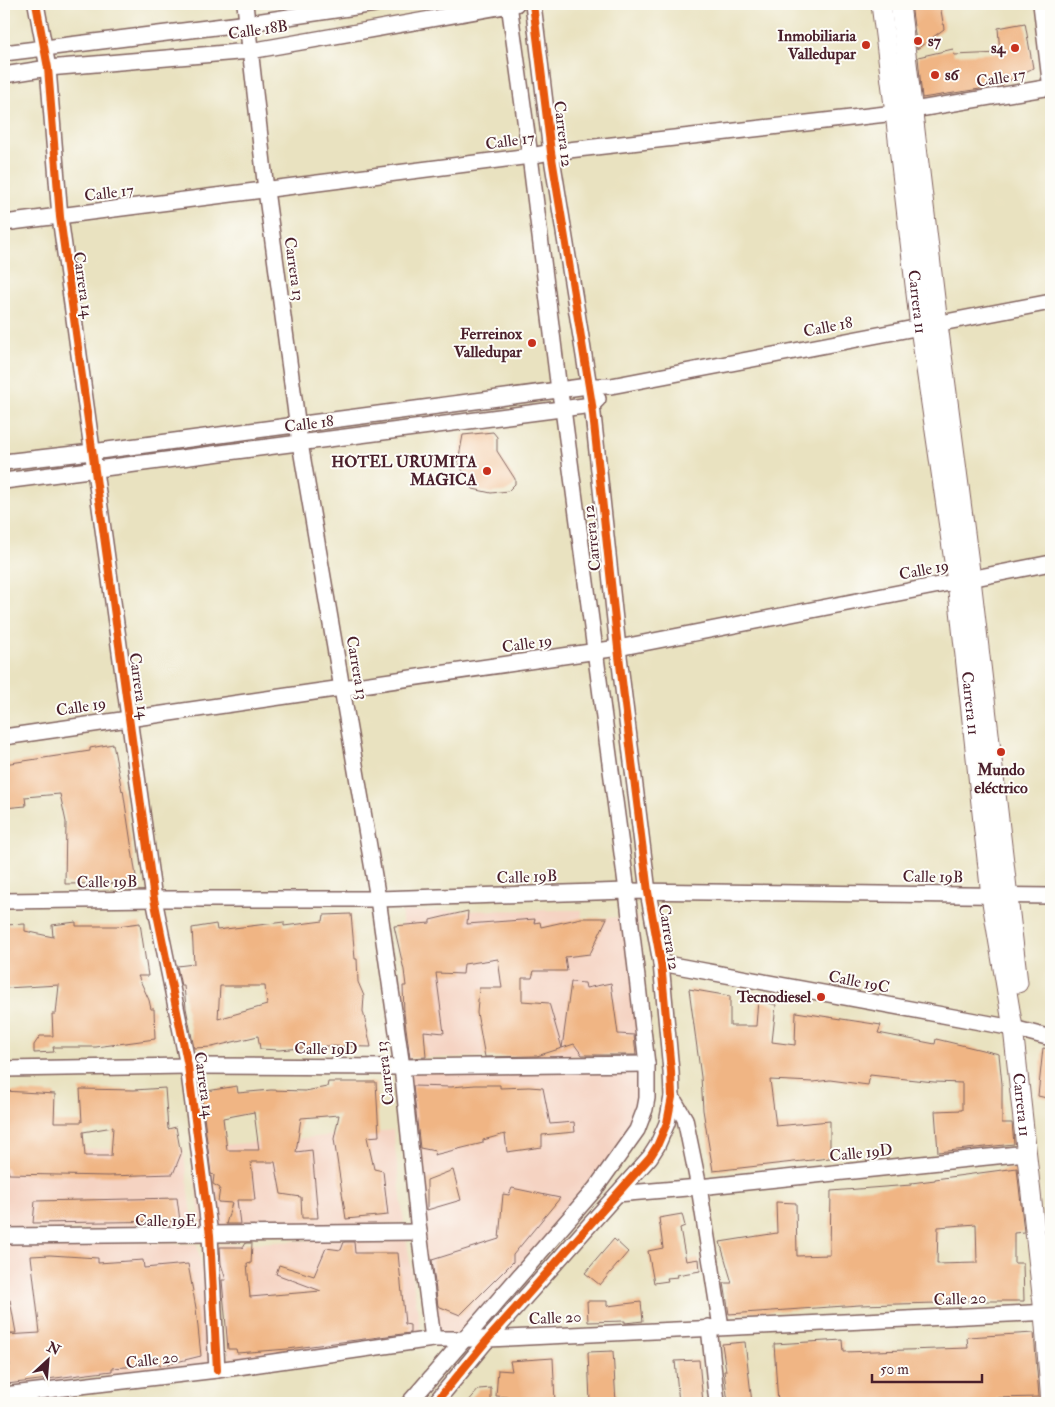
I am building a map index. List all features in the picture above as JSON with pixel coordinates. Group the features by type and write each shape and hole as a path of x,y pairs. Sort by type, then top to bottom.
{"main road":[{"name":"Carrera 11","path":"881,4 904,111 938,324 999,895 1051,1259"},
{"name":"Carrera 11","path":"900,4 904,111 920,328 964,580"},
{"name":"Carrera 11","path":"1018,1030 1027,1153 1048,1313 1051,1403"}],"street":[{"name":"Carrera 14","path":"36,4 48,68 60,217 154,898 188,1066 210,1235 217,1370"},
{"name":"Carrera 13","path":"245,4 266,190 300,443 378,899 402,1067 418,1232 433,1339"},
{"name":"Calle 18B","path":"4,52 248,24 375,4"},
{"name":"Calle 18B","path":"4,75 48,68 250,50 512,4"},
{"name":"Carrera 12","path":"409,1403 464,1338 575,1214 632,1139 645,1109 648,1077 627,892 559,390 512,4"},
{"name":"Carrera 12","path":"534,4 551,152 592,405 618,648 648,892 660,963 672,1097"},
{"path":"1041,4 1051,88"},
{"name":"Calle 17","path":"4,223 551,152 904,111 1051,88"},
{"name":"Calle 18","path":"4,462 588,386 611,386 1051,302"},
{"path":"592,405 611,386"},
{"name":"Calle 18","path":"4,481 592,405"},
{"name":"Calle 19","path":"4,737 596,652 1051,563"},
{"name":"Calle 19B","path":"4,901 154,898 378,899 627,892 1051,896"},
{"name":"Calle 19C","path":"660,963 1018,1030 1051,1038"},
{"name":"Calle 19D","path":"4,1069 188,1066 402,1067 647,1064"},
{"path":"672,1097 685,1119 699,1188 715,1327 718,1403"},
{"path":"441,1400 488,1339 641,1168 657,1146 667,1122 672,1097"},
{"name":"Calle 19D","path":"617,1194 699,1188 1027,1153"},
{"name":"Calle 19E","path":"4,1236 418,1232"},
{"name":"Calle 20","path":"4,1395 217,1370 433,1339 488,1339 1048,1313"}],"shaded area":[{"path":"581,910 582,918 638,917 640,1055 404,1058 402,911"},
{"path":"395,1062 649,1068 637,1128 466,1334 436,1338"},
{"path":"393,1130 404,1223 202,1232 191,1148"},
{"path":"183,1148 194,1230 4,1230 4,1149"},
{"path":"406,1236 422,1340 357,1349 229,1359 209,1245"},
{"path":"4,1240 197,1244 221,1363 4,1387"}],"building":[{"name":"s7","path":"911,4 940,4 944,29 917,49"},
{"path":"1025,23 1033,68 999,86 922,98 918,57 953,49 954,55 1000,53 998,28"},
{"name":"HOTEL URUMITA MAGICA","path":"493,432 497,437 497,451 515,479 515,484 508,491 491,493 473,489 458,462 463,435"},
{"path":"113,744 123,790 137,883 65,884 66,822 60,794 25,797 26,806 4,808 4,764 90,751 90,748"},
{"path":"468,911 467,924 535,919 534,923 540,922 541,927 581,918 607,918 590,954 565,957 567,971 534,971 532,978 522,978 522,1001 549,1003 562,1048 537,1056 485,1057 477,1013 479,988 502,988 498,959 464,964 463,974 436,973 444,1033 424,1031 426,1057 410,1058 404,1013 403,986 406,986 394,926 430,923 430,920"},
{"path":"351,914 358,982 364,996 363,1011 371,1047 326,1046 279,1050 260,1049 258,1036 212,1047 194,1048 186,1008 184,986 181,986 177,966 194,964 192,928 216,924 217,930 284,922 284,926 323,921 324,915","holes":["220,986 265,986 267,1005 218,1019"]},
{"path":"76,922 76,926 117,926 140,923 148,976 138,976 151,1009 154,1009 155,1039 96,1047 53,1047 54,1052 34,1053 34,1045 40,1036 53,1036 52,1014 56,1014 59,985 6,988 4,925 25,924 25,931 53,937 52,925"},
{"path":"571,982 585,983 586,988 611,983 618,1034 634,1035 636,1055 582,1055 574,1044 562,1048"},
{"path":"689,989 730,996 730,1026 756,1026 758,1000 776,1005 772,1042 795,1045 796,1012 881,1025 878,1033 935,1044 936,1039 999,1054 1002,1084 1002,1123 1012,1123 1014,1144 938,1152 935,1111 962,1110 962,1083 870,1075 868,1085 830,1080 813,1082 770,1080 776,1126 830,1121 830,1158 713,1171 703,1110 701,1077"},
{"path":"1043,1048 1051,1049 1051,1099 1038,1096"},
{"path":"328,1082 376,1082 379,1136 367,1137 374,1169 383,1171 388,1215 346,1219 334,1139 339,1115 301,1118 296,1152 312,1150 318,1218 302,1218 301,1197 281,1194 275,1162 251,1162 255,1200 237,1200 240,1224 226,1224 232,1203 218,1202 220,1188 213,1184 214,1175 211,1174 201,1092 237,1086 238,1093 271,1090 305,1091 327,1087","holes":["254,1112 259,1150 227,1150 223,1118"]},
{"path":"500,1085 500,1088 543,1088 550,1124 574,1122 575,1132 542,1135 542,1147 507,1152 505,1134 483,1140 483,1143 434,1155 435,1151 420,1148 413,1086 451,1087"},
{"path":"165,1088 168,1129 176,1127 181,1154 173,1174 108,1176 9,1174 7,1168 4,1168 4,1091 55,1094 54,1122 82,1122 80,1089 134,1090","holes":["113,1127 111,1156 85,1156 83,1132"]},
{"path":"1017,1168 1024,1232 1014,1233 1014,1263 1023,1263 1024,1301 937,1301 937,1303 859,1305 729,1314 724,1283 732,1283 720,1242 777,1233 776,1202 796,1203 797,1256 830,1255 831,1191 911,1185 911,1183","holes":["976,1224 977,1263 937,1264 938,1227"]},
{"path":"453,1170 461,1200 427,1210 427,1180"},
{"path":"512,1188 560,1198 513,1255 513,1262 460,1315 438,1306 432,1260 499,1239 503,1194 509,1195"},
{"path":"177,1198 180,1221 33,1223 35,1201"},
{"path":"682,1214 685,1226 680,1228 686,1261 699,1259 700,1271 677,1275 678,1277 667,1278 668,1281 654,1283 648,1251 663,1248 659,1218"},
{"path":"614,1239 628,1252 600,1285 585,1273"},
{"path":"344,1242 354,1242 355,1253 398,1253 405,1324 410,1325 410,1333 288,1349 237,1353 236,1349 228,1349 222,1280 226,1280 221,1264 220,1247 243,1248 246,1243 252,1243 251,1264 247,1263 250,1297 321,1291 276,1274 279,1265 314,1276 326,1248 341,1250"},
{"path":"50,1255 98,1258 98,1263 143,1260 144,1268 188,1264 196,1308 201,1356 160,1366 159,1363 112,1368 112,1371 7,1384 4,1369 10,1366 6,1335 40,1333 31,1256"},
{"path":"4,1300 10,1300 16,1333 4,1333"},
{"path":"587,1301 607,1301 607,1306 641,1302 643,1321 625,1323 625,1321 588,1322"},
{"path":"1034,1333 1039,1397 997,1398 997,1403 778,1403 774,1344 843,1340 844,1352 968,1348 967,1337"},
{"path":"745,1342 752,1403 728,1403 722,1344"},
{"path":"613,1351 616,1403 590,1403 588,1352"},
{"path":"553,1358 555,1403 531,1403 531,1399 496,1396 498,1370 512,1371 510,1361"},
{"path":"699,1360 703,1403 679,1403 675,1361"},
{"path":"491,1388 491,1403 467,1403 479,1389"}],"cycle path":[{"path":"36,4 48,68 60,217 154,899 188,1066 210,1235 217,1370"},
{"path":"435,1403 488,1339 650,1157 667,1123 672,1097 661,963 648,892 618,648 592,405 551,152 533,4"}],"place":[{"name":"s7","path":"918,41"},
{"name":"Inmobiliaria Valledupar","path":"866,45"},
{"name":"s4","path":"1015,48"},
{"name":"s6","path":"935,75"},
{"name":"Ferreinox Valledupar","path":"532,343"},
{"name":"HOTEL URUMITA MAGICA","path":"487,471"},
{"name":"Mundo eléctrico","path":"1001,752"},
{"name":"Tecnodiesel","path":"821,997"}]}
